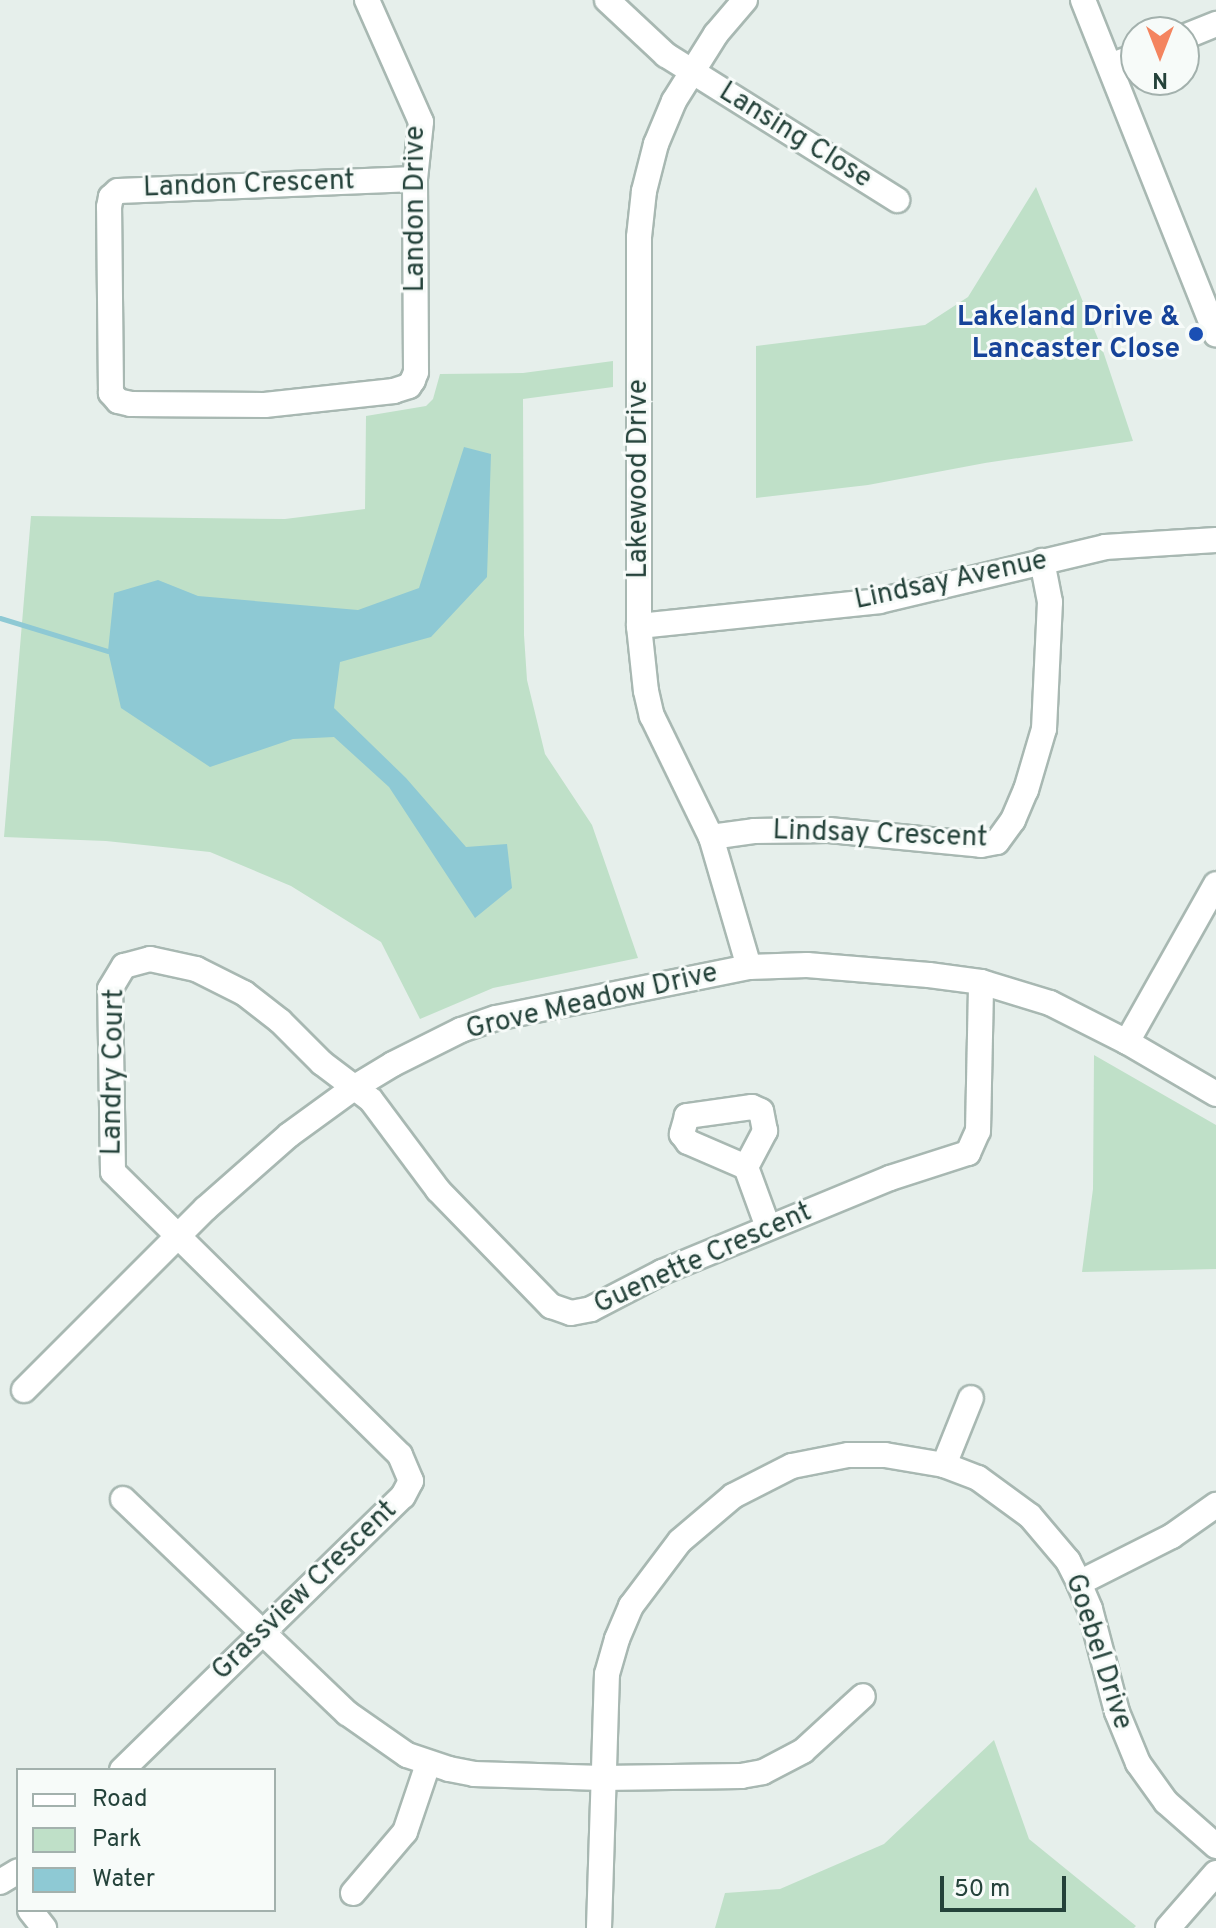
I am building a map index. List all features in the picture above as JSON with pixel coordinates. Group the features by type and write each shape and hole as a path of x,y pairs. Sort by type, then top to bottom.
{"street":[{"name":"Landon Drive","path":"367,0 421,122 415,179 416,372 413,380"},
{"name":"Lansing Close","path":"607,0 644,37 692,72 897,200"},
{"name":"Lakewood Drive","path":"745,0 716,34 674,101 656,144 644,191 639,237 639,626 642,668 652,716 711,837 749,967"},
{"path":"1083,0 1216,334"},
{"path":"1110,66 1120,62"},
{"name":"Landon Crescent","path":"413,380 409,386 394,391 265,405 131,404 118,401 111,393 109,207 111,197 118,191 415,179"},
{"name":"Lindsay Avenue","path":"639,626 899,598 1042,561 1136,543 1216,540"},
{"name":"Lindsay Crescent","path":"711,837 754,831 829,830 981,845 997,842 1009,828 1022,800 1044,729 1050,602 1042,561"},
{"path":"1127,1042 1216,884"},
{"name":"Landry Court","path":"176,1237 113,1172 110,989 124,966 150,959 196,969 244,993 280,1021 322,1063 355,1087"},
{"name":"Grove Meadow Drive","path":"24,1390 176,1237 259,1160 355,1087 427,1046 496,1018 749,967 807,965 981,982 1050,1003 1127,1042 1216,1094"},
{"name":"Guenette Crescent","path":"355,1087 379,1109 438,1190 551,1306 560,1311 581,1313 642,1280 768,1227 890,1178 968,1153 978,1131 981,982"},
{"path":"746,1167 768,1227"},
{"name":"Grassview Crescent","path":"124,1768 403,1496 411,1481 400,1455 176,1237"},
{"path":"944,1465 971,1398"},
{"name":"Goebel Drive","path":"599,1928 603,1896 602,1778 607,1674 631,1606 653,1574 708,1514 762,1479 816,1460 885,1455 944,1465 978,1478 1030,1516 1068,1561 1079,1583 1090,1609 1117,1712 1138,1763 1166,1802 1216,1846"},
{"path":"123,1499 347,1713 384,1742 428,1764 474,1774 602,1778 713,1778 763,1772 803,1751 863,1696"},
{"path":"1079,1583 1172,1536 1216,1505"},
{"path":"353,1893 405,1832 428,1764"},
{"path":"1168,1928 1216,1873"},
{"path":"32,1912 44,1928"}],"green space":[{"path":"1036,187 1103,351 1133,441 985,463 868,485 756,498 756,346 925,325 968,297"},
{"path":"613,361 613,387 523,399 524,635 527,680 545,754 592,825 638,958 493,988 420,1019 381,942 291,886 210,852 106,841 4,837 31,516 285,519 365,509 366,416 426,406 433,399 440,374 523,373"},
{"path":"1094,1055 1216,1125 1216,1269 1082,1272 1093,1189"},
{"path":"994,1740 1029,1839 1136,1926 1134,1928 715,1928 725,1893 780,1889 884,1844"}],"water":[{"path":"464,447 491,454 487,577 431,637 340,662 334,708 406,778 466,847 507,844 512,888 475,918 389,787 334,737 293,739 210,767 121,708 108,651 114,593 158,580 198,596 358,610 419,588"}],"waterway":[{"path":"0,618 108,651"}],"place":[{"name":"Lakeland Drive & Lancaster Close","path":"1196,334"}]}
